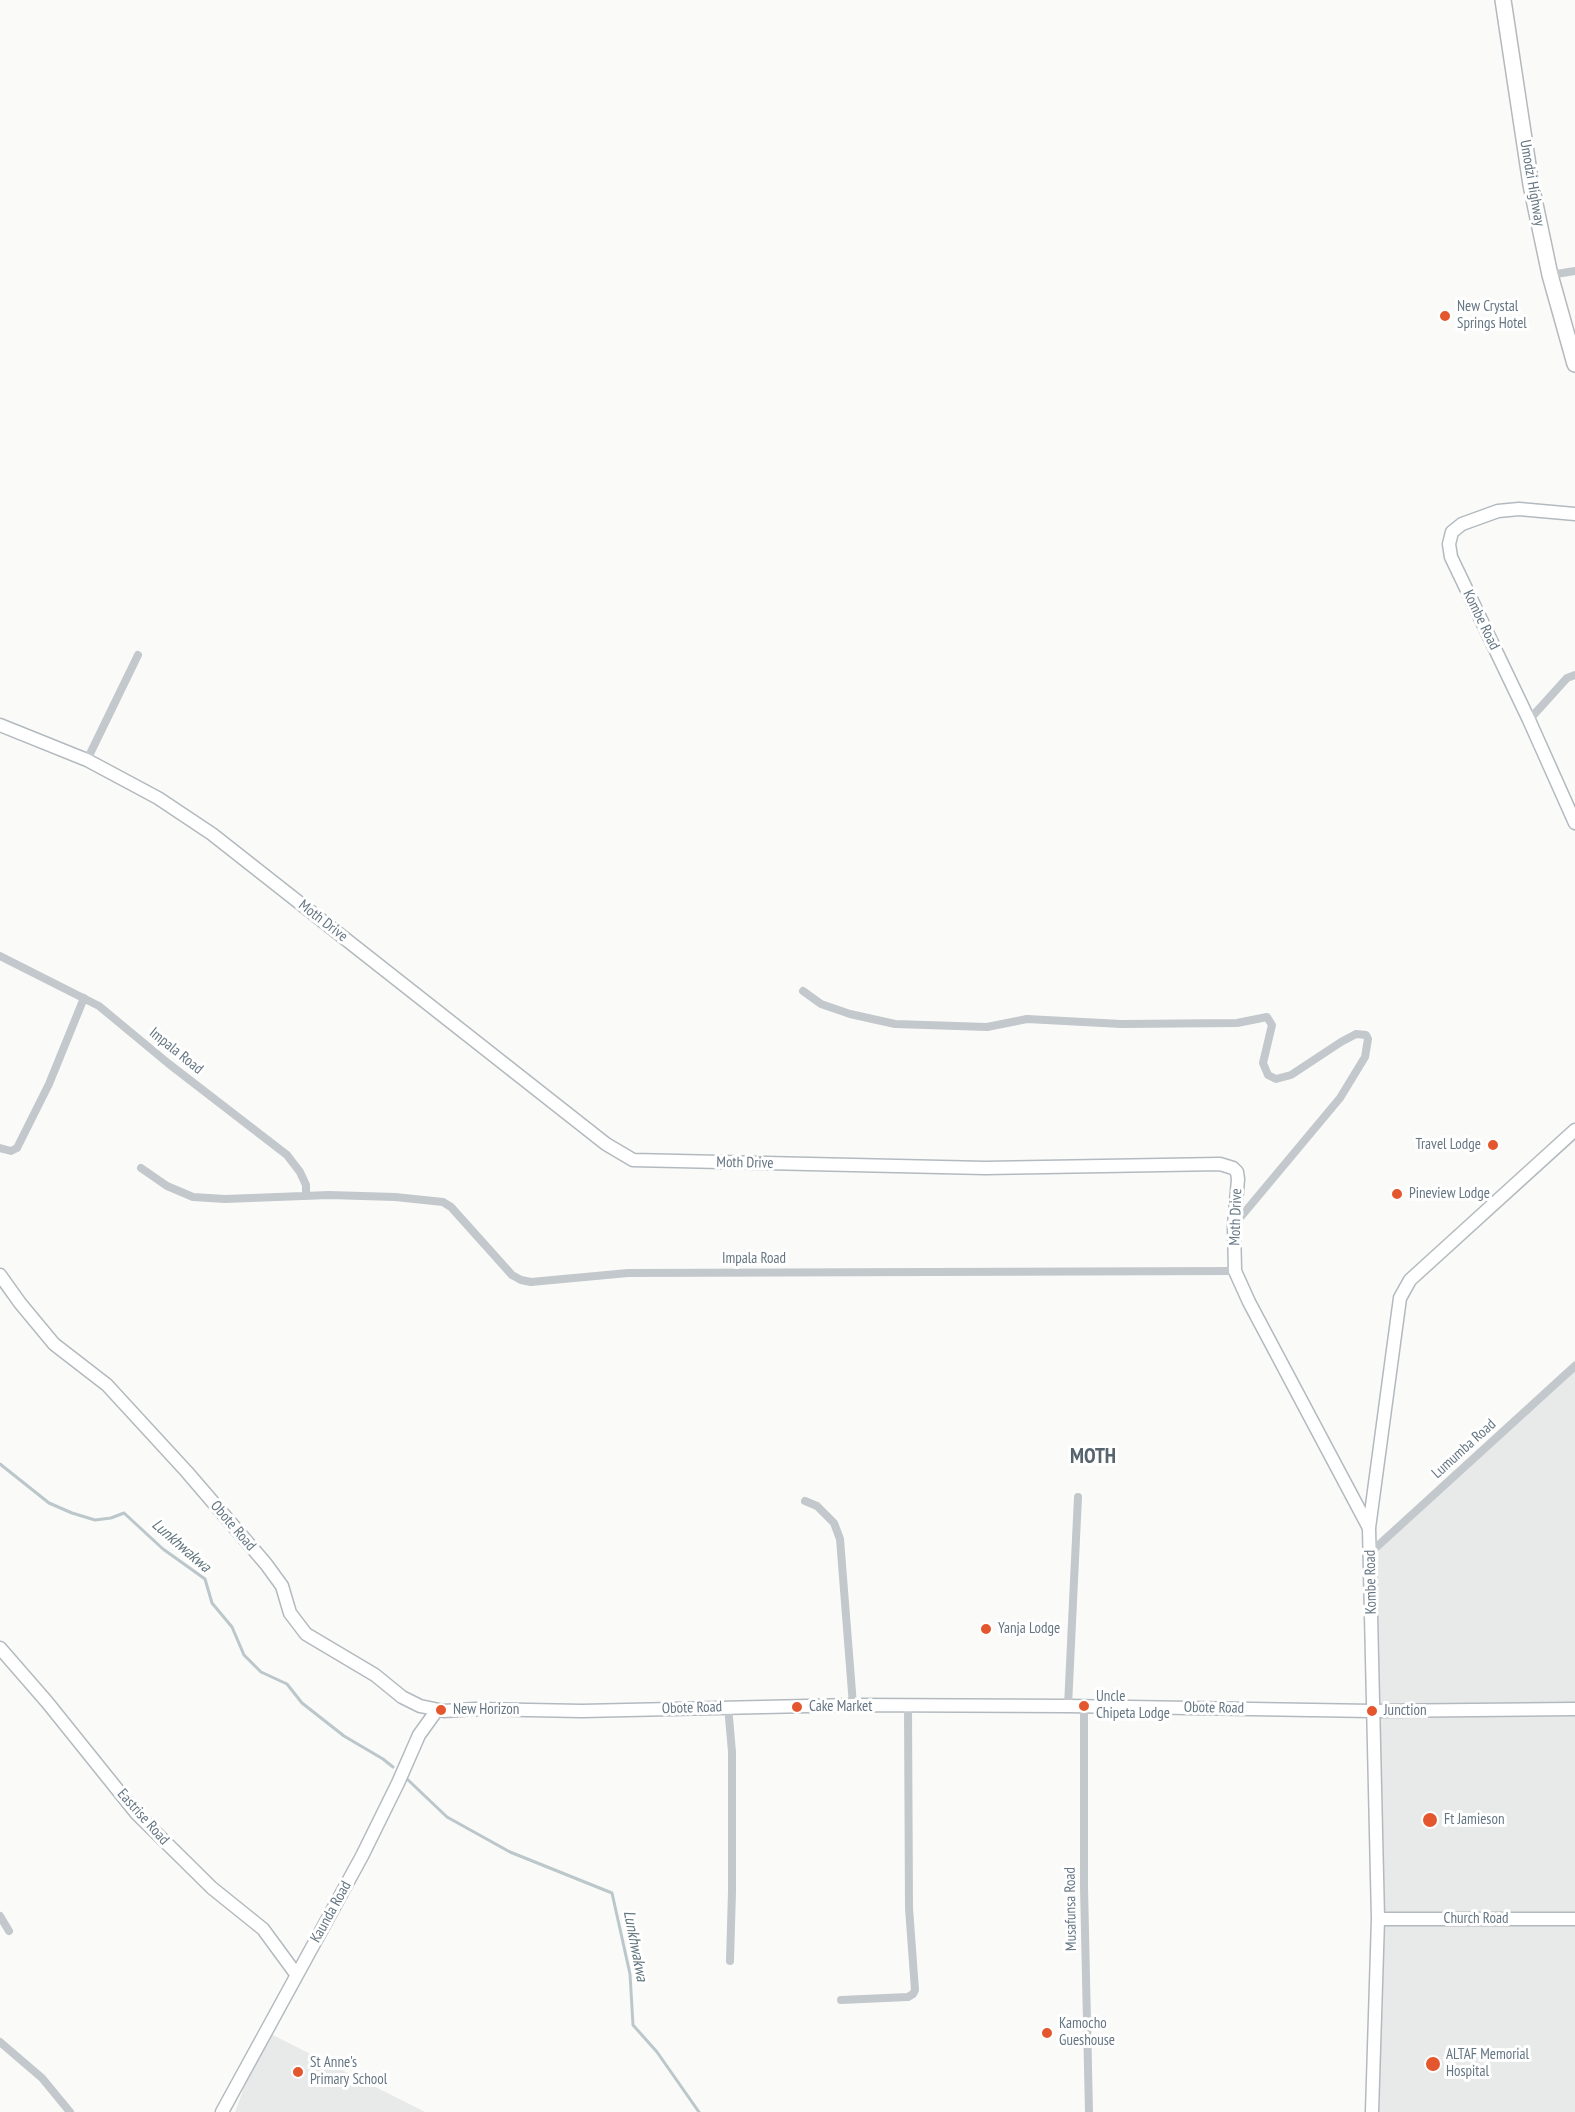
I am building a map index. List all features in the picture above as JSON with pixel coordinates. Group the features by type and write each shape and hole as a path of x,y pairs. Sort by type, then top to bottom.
{"highway":[{"name":"Umodzi Highway","path":"1503,0 1531,185 1550,275 1575,364"}],"street":[{"path":"1550,275 1575,271"},
{"name":"Kombe Road","path":"1575,514 1519,510 1498,511 1462,524 1452,532 1449,544 1451,557 1529,720 1575,823"},
{"path":"87,760 138,655"},
{"path":"1529,720 1567,678 1575,675"},
{"name":"Moth Drive","path":"0,725 87,760 158,798 212,834 606,1144 633,1160 985,1168 1228,1165 1237,1172 1238,1179 1234,1226 1235,1271 1259,1322 1370,1528"},
{"name":"Impala Road","path":"0,956 99,1006 169,1064 287,1155 300,1172 306,1185 306,1196"},
{"path":"802,991 821,1004 850,1014 894,1024 987,1028 1027,1019 1120,1024 1237,1023 1267,1017 1272,1025 1263,1063 1268,1075 1276,1079 1291,1076 1356,1034 1366,1035 1368,1039 1365,1058 1340,1098 1234,1226"},
{"path":"0,1148 11,1151 16,1148 49,1084 84,998"},
{"name":"Kombe Road","path":"1372,2112 1378,1919 1370,1528 1400,1299 1410,1280 1575,1130"},
{"name":"Impala Road","path":"141,1168 167,1186 193,1197 225,1199 306,1196 394,1197 443,1202 451,1207 512,1275 531,1282 628,1273 1235,1271"},
{"name":"Obote Road","path":"0,1275 54,1344 106,1385 187,1472 266,1564 282,1586 290,1613 306,1634 375,1676 402,1697 420,1706 437,1710 582,1711 853,1705 1372,1711 1575,1709"},
{"name":"Lumumba Road","path":"1371,1552 1575,1366"},
{"path":"1068,1706 1078,1497"},
{"path":"805,1502 817,1506 825,1513 834,1523 840,1539 853,1705"},
{"name":"Eastrise Road","path":"0,1648 47,1702 137,1814 204,1880 263,1929 296,1974"},
{"path":"841,2000 908,1997 915,1990 909,1908 909,1706"},
{"name":"Musafunsa Road","path":"1084,1706 1084,1886 1089,2112"},
{"path":"728,1707 732,1752 730,1961"},
{"name":"Kaunda Road","path":"222,2112 362,1856 419,1735 437,1710"},
{"path":"0,1916 9,1931"},
{"name":"Church Road","path":"1378,1919 1575,1919"},
{"path":"0,2042 42,2078 70,2112"}],"shaded area":[{"path":"1575,1360 1575,2112 1371,2112 1373,1724 1379,1540"},
{"name":"St Anne's Primary School","path":"265,2031 425,2112 235,2112"}],"waterway":[{"name":"Lunkhwakwa","path":"0,1464 49,1503 72,1513 95,1520 111,1518 124,1513 163,1549 205,1579 212,1603 232,1627 244,1655 261,1672 287,1684 302,1703 344,1736 393,1767"},
{"name":"Lunkhwakwa","path":"406,1778 447,1817 510,1852 612,1893 630,1974 633,2025 657,2052 699,2112"}],"place":[{"name":"New Crystal Springs Hotel","path":"1445,316"},
{"name":"Travel Lodge","path":"1493,1145"},
{"name":"Pineview Lodge","path":"1397,1194"},
{"name":"Yanja Lodge","path":"986,1629"},
{"name":"Uncle Chipeta Lodge","path":"1084,1706"},
{"name":"Cake Market","path":"797,1707"},
{"name":"New Horizon","path":"441,1710"},
{"name":"Junction","path":"1372,1711"},
{"name":"Ft Jamieson","path":"1430,1820"},
{"name":"Kamocho Gueshouse","path":"1047,2033"},
{"name":"ALTAF Memorial Hospital","path":"1433,2064"},
{"name":"St Anne's Primary School","path":"298,2072"}],"district":[{"name":"MOTH","path":"1093,1457"}]}
